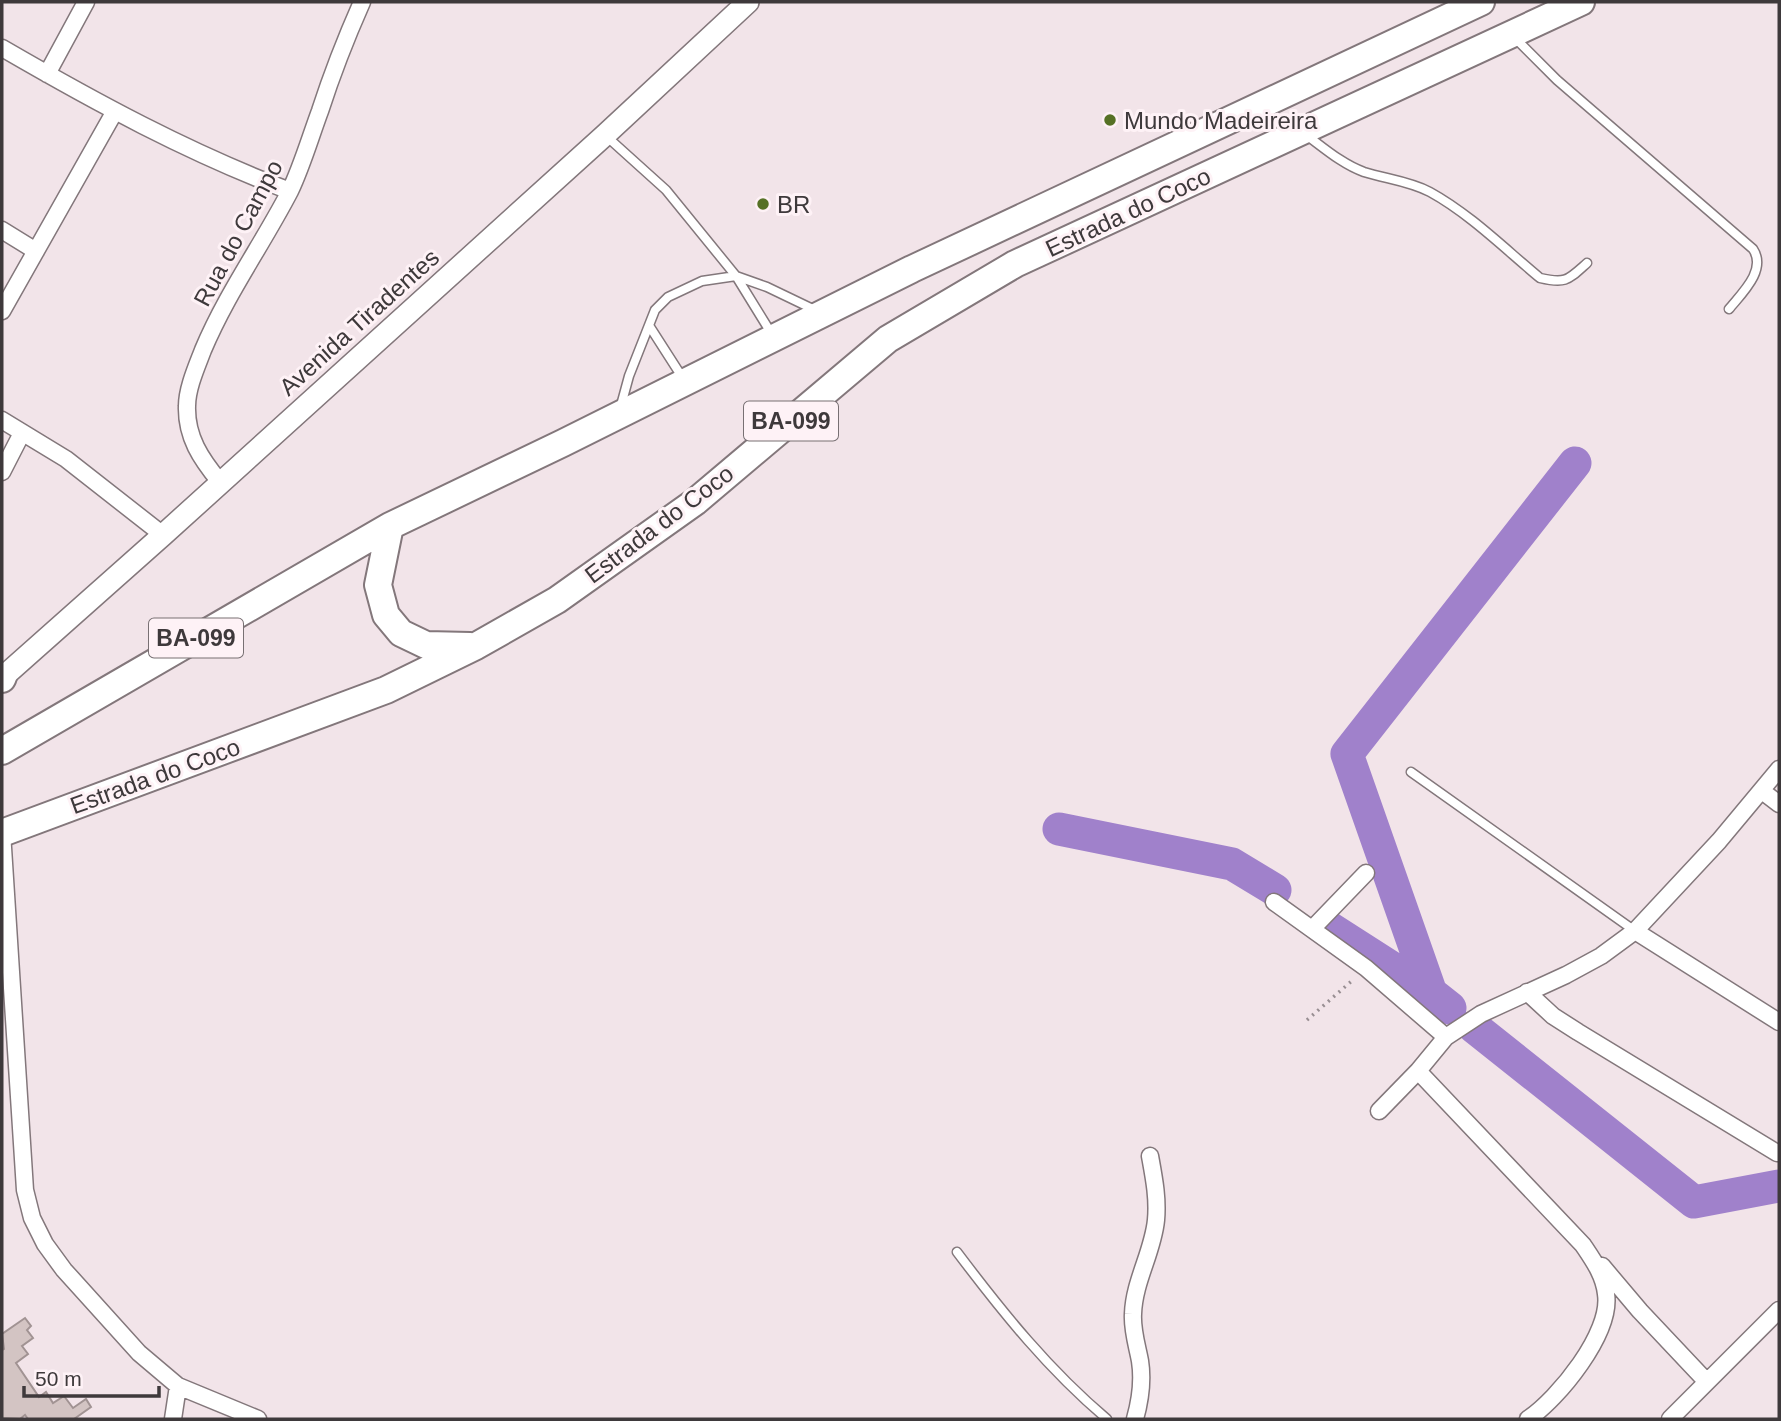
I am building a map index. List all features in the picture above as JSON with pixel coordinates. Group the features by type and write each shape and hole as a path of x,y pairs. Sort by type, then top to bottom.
{"highway":[{"name":"Estrada do Coco","path":"2,751 390,526 912,269 1481,2"},
{"name":"Estrada do Coco","path":"2,833 386,690 476,646 557,600 695,502 888,339 1015,264 1581,2"},
{"path":"390,526 378,585 386,615 401,633 426,645 476,646"}],"street":[{"path":"47,74 86,2"},
{"name":"Rua do Campo","path":"220,482 195,449 188,427 187,404 197,365 237,280 290,191 341,49 362,2"},
{"name":"Avenida Tiradentes","path":"2,678 163,536 748,2"},
{"path":"2,48 115,111 204,156 290,191"},
{"path":"2,311 115,111"},
{"path":"2,230 36,251"},
{"path":"2,419 66,459 163,536"},
{"path":"2,472 22,433"},
{"path":"1379,1111 1446,1037 1481,1014 1601,956 1635,931 1719,841 1779,769"},
{"path":"1762,791 1779,804"},
{"path":"2,833 25,1190 32,1218 45,1244 86,1296 139,1353 177,1386 258,1419"},
{"path":"1312,929 1366,873"},
{"path":"1274,902 1366,968 1446,1037"},
{"path":"1635,931 1779,1022"},
{"path":"1527,992 1553,1016 1777,1153"},
{"path":"1418,1071 1583,1245 1706,1381"},
{"path":"1135,1419 1141,1388 1133,1312 1136,1290 1156,1222 1156,1193 1150,1156"},
{"path":"1528,1419 1544,1408 1561,1390 1597,1337 1605,1315 1607,1295 1600,1272 1583,1245"},
{"path":"1670,1419 1779,1310"},
{"path":"173,1419 177,1386"}],"lane":[{"path":"1510,34 1567,88 1754,249 1759,264 1756,273 1729,309"},
{"path":"1302,131 1341,161 1364,172 1407,183 1452,206 1540,278 1557,282 1568,280 1587,263"},
{"path":"605,135 666,190 736,276 774,338"},
{"path":"618,416 629,376 655,310 668,297 702,281 736,276 767,287 823,314"},
{"path":"650,327 686,382"},
{"path":"1411,772 1635,931"},
{"path":"957,1252 1012,1324 1068,1386 1107,1419"}],"path":[{"path":"1307,1020 1366,968"}],"building":[{"path":"25,1318 31,1326 27,1330 33,1338 22,1346 28,1354 16,1363 39,1397 46,1392 53,1403 64,1396 73,1408 86,1399 91,1407 74,1419 28,1419 25,1415 20,1419 2,1418 2,1334"}],"waterway":[{"path":"1450,1008 1431,993 1347,754 1575,463"},
{"path":"1059,829 1232,864 1275,890"},
{"path":"1328,927 1431,993"},
{"path":"1474,1027 1694,1202 1779,1186"}],"place":[{"name":"Mundo Madeireira","path":"1110,120"},
{"name":"BR","path":"763,204"}]}
